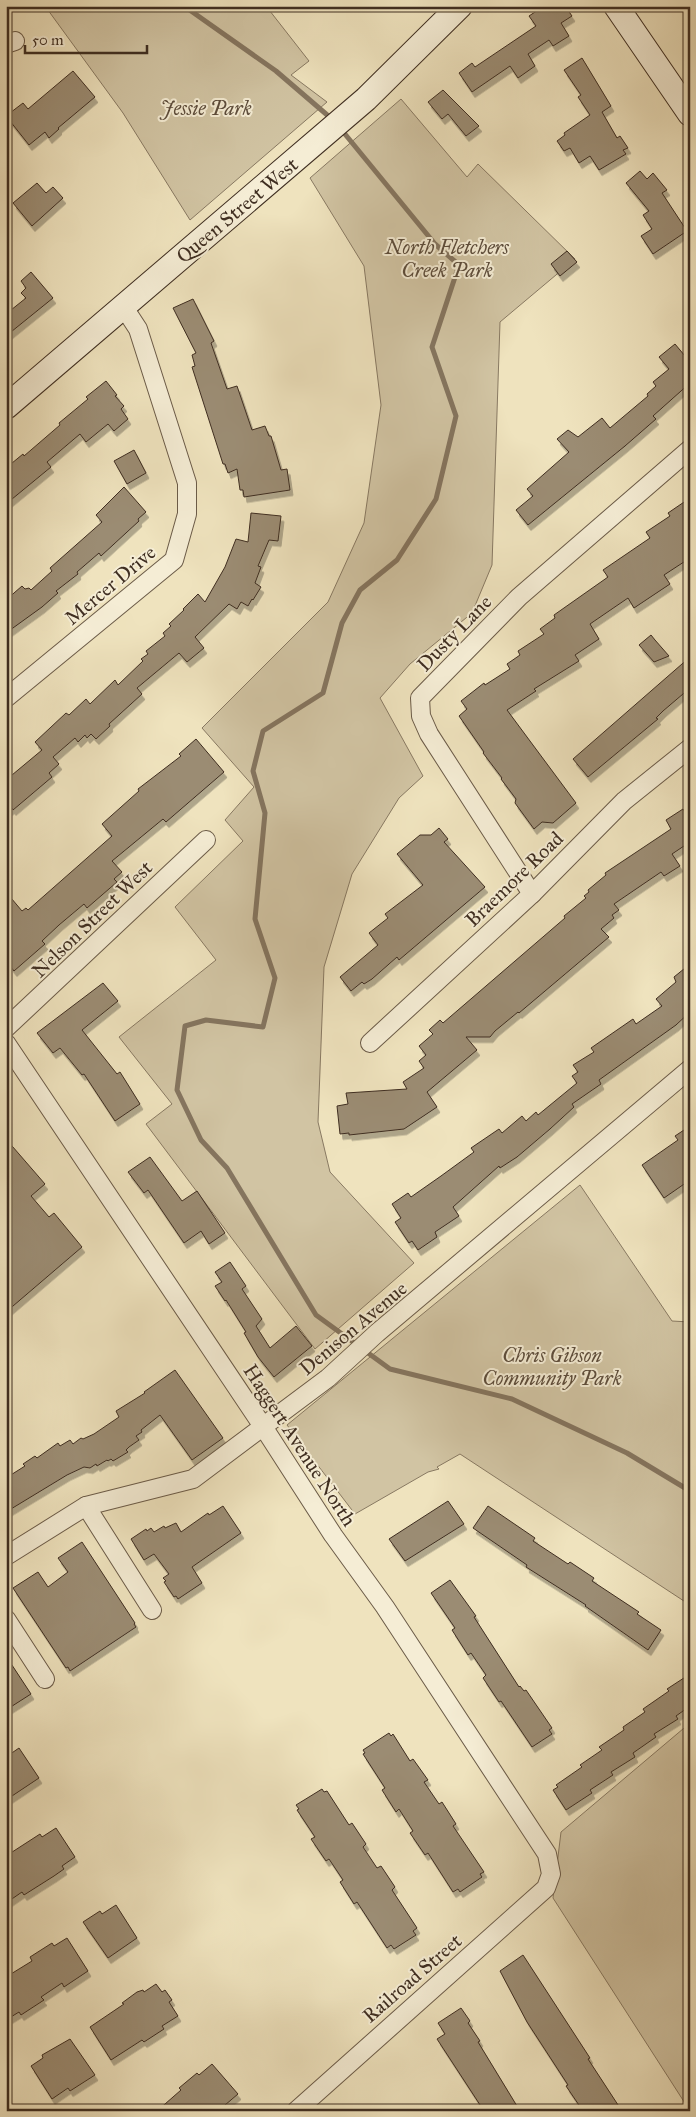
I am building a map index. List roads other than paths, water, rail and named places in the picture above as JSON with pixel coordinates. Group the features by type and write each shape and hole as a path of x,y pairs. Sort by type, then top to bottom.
{"main road":[{"name":"Queen Street West","path":"6,406 318,141 352,111 460,6"},
{"path":"616,6 690,114"}],"street":[{"name":"Mercer Drive","path":"6,698 174,560 187,514 187,483 138,329 123,306"},
{"name":"Dusty Lane","path":"532,894 429,734 421,716 420,698 519,597 690,449"},
{"name":"Braemore Road","path":"370,1044 532,894 624,801 690,748"},
{"name":"Nelson Street West","path":"6,1028 206,840"},
{"name":"Haggert Avenue North","path":"6,1043 264,1428 333,1535 385,1607 547,1854 551,1874"},
{"name":"Denison Avenue","path":"6,1556 86,1506 194,1479 264,1428 347,1362 377,1333 690,1069"},
{"path":"86,1506 152,1610"},
{"path":"6,1620 45,1679"},
{"name":"Railroad Street","path":"296,2111 546,1888 551,1874"}],"waterway":[{"path":"184,6 276,71 333,120"},
{"path":"340,128 435,244 459,265 432,347 456,416 436,499 397,560 360,590 342,623 323,693 263,731 253,771 265,813 255,919 275,978 263,1027 206,1020 185,1026 177,1090 201,1140 227,1168 316,1315 390,1369 512,1399 627,1453 690,1491"}],"park label":[{"name":"Jessie Park","path":"206,108"},
{"name":"North Fletchers Creek Park","path":"447,258"},
{"name":"Chris Gibson Community Park","path":"552,1366"}]}
